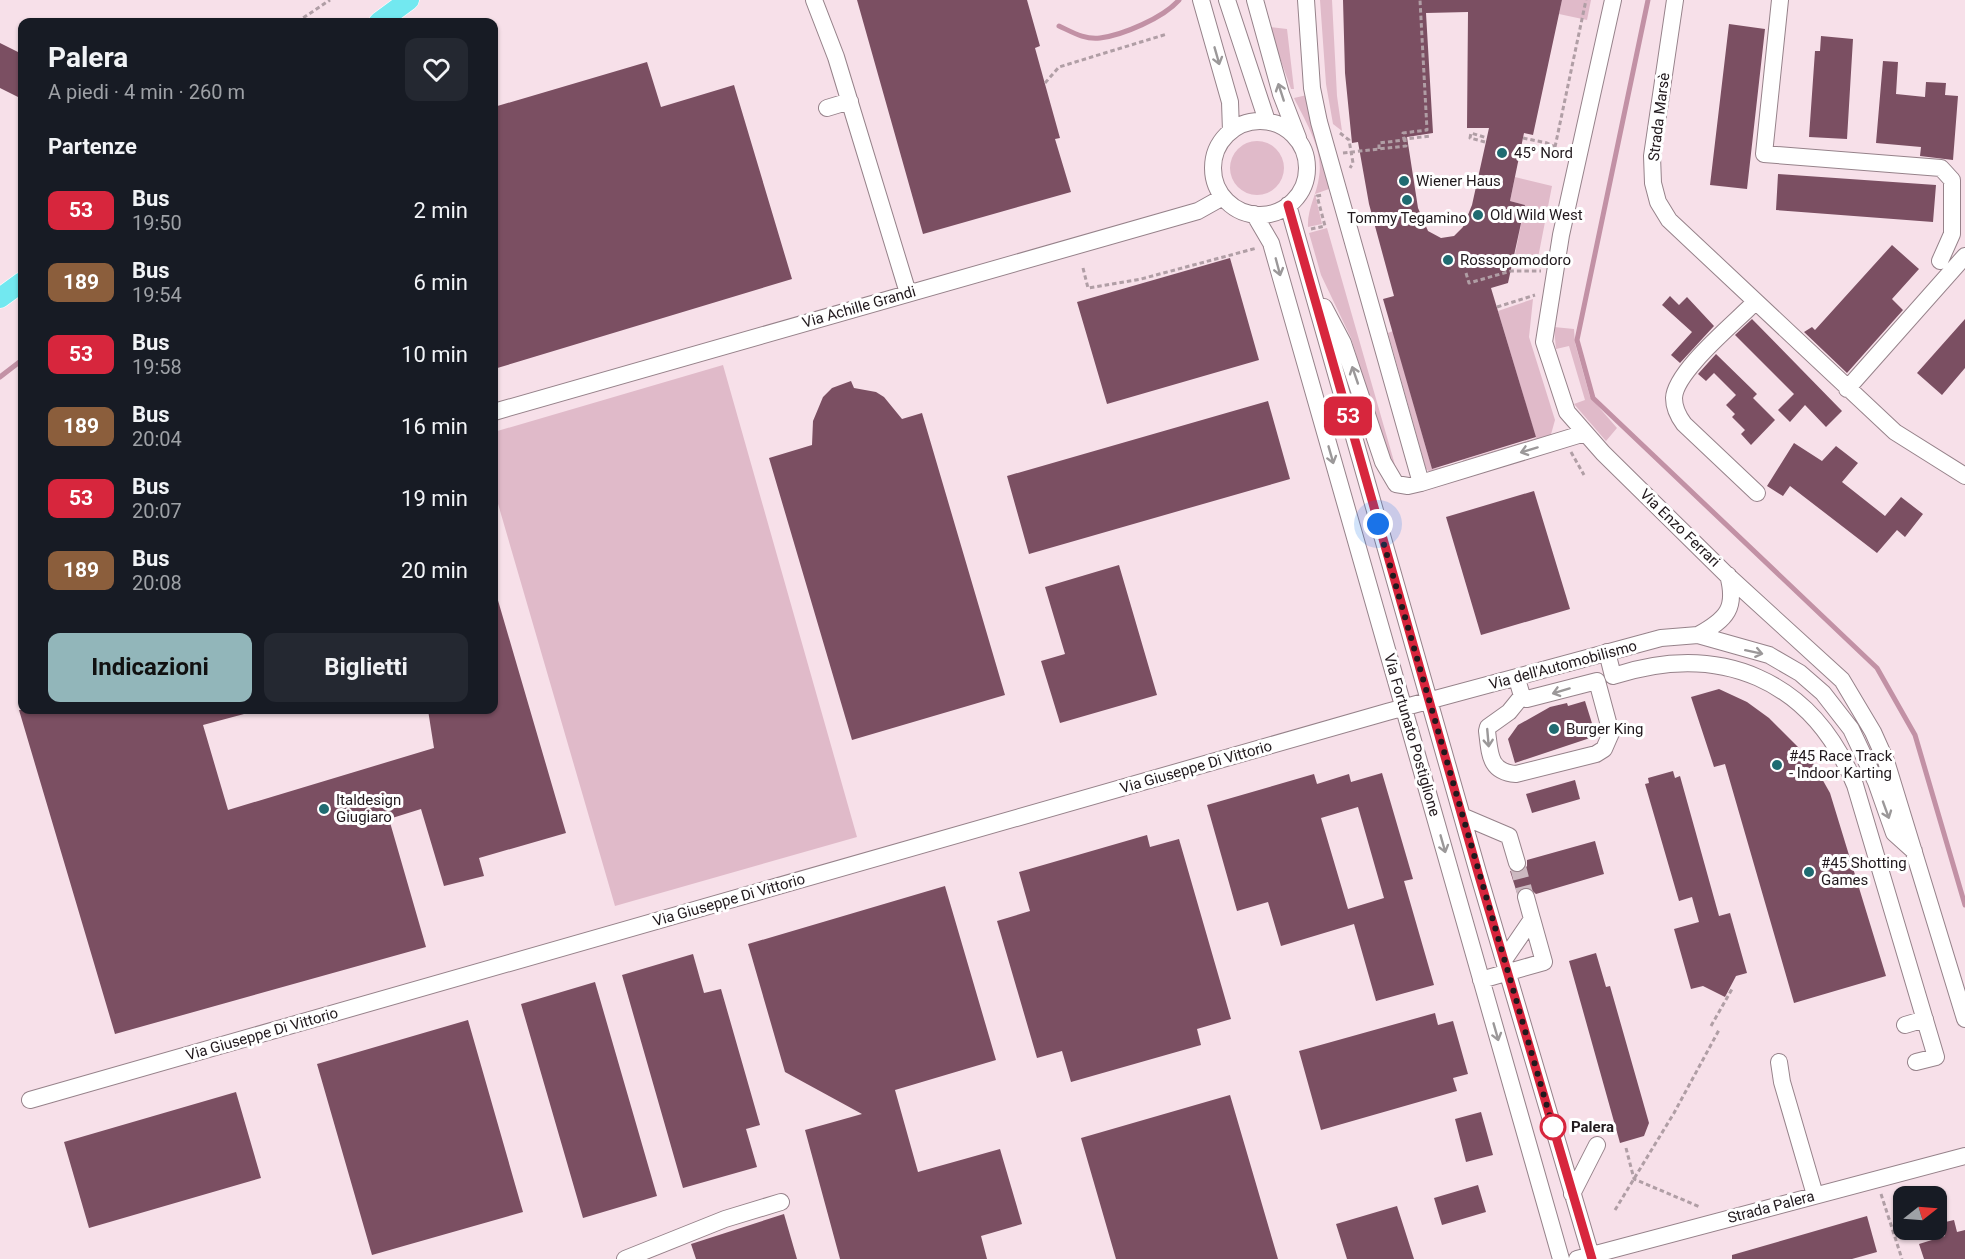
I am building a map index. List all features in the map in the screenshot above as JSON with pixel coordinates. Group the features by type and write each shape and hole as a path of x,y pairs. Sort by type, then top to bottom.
{"main road":[{"path":"384,18 409,0"},
{"path":"0,298 18,285"}],"street":[{"path":"814,0 850,101 908,293"},
{"path":"1201,0 1230,102 1231,131"},
{"path":"1227,0 1267,121"},
{"path":"1255,0 1281,94 1302,147 1305,157 1305,178 1302,189 1288,205 1267,214 1254,214 1234,207 1223,197 1213,173 1214,157 1220,142 1231,131 1254,121 1267,121 1288,130 1302,147"},
{"path":"1306,0 1312,88 1319,122 1421,483"},
{"name":"Via Enzo Ferrari","path":"1612,0 1555,271 1544,342 1567,412 1585,433 1727,574 1842,680 1873,732 1886,761 1965,1019"},
{"name":"Strada Marsè","path":"1675,0 1652,156 1653,183 1658,202 1669,220 1895,432 1965,476"},
{"path":"1780,0 1764,154 1941,168 1952,180 1952,234 1940,261"},
{"path":"827,108 850,101"},
{"name":"Via Achille Grandi","path":"498,411 1198,211 1223,197"},
{"name":"Via Fortunato Postiglione","path":"1288,205 1572,1194 1587,1258"},
{"name":"Via Fortunato Postiglione","path":"1254,214 1271,243 1561,1259"},
{"path":"1847,389 1965,256"},
{"path":"1309,279 1343,343 1390,476 1396,484 1408,486 1421,483 1585,433"},
{"path":"1755,302 1689,370 1674,397 1676,411 1684,424 1757,493"},
{"path":"1698,635 1719,622 1729,610 1733,594 1727,574"},
{"name":"Via dell'Automobilismo","path":"1429,701 1517,679 1660,638 1698,635 1784,662 1823,693 1851,729 1876,782 1894,833 1914,851"},
{"path":"1607,652 1606,680 1611,733 1604,749 1596,754 1516,774 1503,773 1494,766 1488,727 1525,698 1594,680 1606,680 1659,663 1679,661 1726,667 1751,674 1785,691 1810,713 1843,756 1855,784 1935,1057 1916,1062"},
{"path":"1517,679 1525,698"},
{"name":"Via Giuseppe Di Vittorio","path":"30,1100 1429,701"},
{"path":"1462,816 1509,836 1517,863"},
{"path":"1481,980 1505,966 1544,962 1526,897"},
{"path":"1505,966 1532,919"},
{"path":"1905,1025 1925,1018"},
{"path":"1779,1062 1782,1082 1815,1194"},
{"path":"1572,1194 1597,1145"},
{"name":"Strada Palera","path":"1587,1258 1815,1194 1965,1156"},
{"path":"625,1259 725,1219 782,1202"}],"path":[{"path":"303,18 330,0"},
{"path":"1379,149 1379,143 1404,140 1403,133 1427,130 1419,0"},
{"path":"1523,138 1547,143 1556,148 1586,0"},
{"path":"1045,83 1059,67 1167,34"},
{"path":"1485,142 1470,138 1471,133 1487,138"},
{"path":"1341,153 1406,146 1405,139 1431,136"},
{"path":"1309,230 1325,226 1317,196 1326,194"},
{"path":"1083,268 1088,288 1141,279 1259,247"},
{"path":"1466,273 1469,283 1511,271 1555,271"},
{"path":"1497,307 1552,290"},
{"path":"1566,439 1575,463 1584,475"},
{"path":"1711,1026 1732,990 1730,988"},
{"path":"1615,1210 1719,1030"},
{"path":"1626,1149 1634,1179"},
{"path":"1876,1178 1902,1259"},
{"path":"1634,1179 1700,1207"}],"shaded area":[{"path":"1320,0 1332,0 1337,96 1342,131 1333,124 1326,84"},
{"path":"1562,0 1591,0 1587,20 1559,14"},
{"path":"1269,27 1287,29 1294,89 1291,89"},
{"path":"1307,95 1329,189 1315,194 1322,224 1308,227 1309,214 1319,177 1319,156 1313,136 1294,98"},
{"path":"1252,141 1262,141 1272,145 1280,153 1284,168 1280,183 1272,191 1262,195 1252,195 1242,191 1234,183 1230,173 1230,163 1234,153 1242,145"},
{"path":"1515,177 1552,186 1537,263 1514,259 1525,205 1510,201"},
{"path":"1327,228 1397,472 1386,453 1351,338 1321,275 1309,233"},
{"path":"1533,299 1529,337 1555,420 1550,438 1464,465 1463,460 1536,438 1498,311"},
{"path":"1554,327 1574,329 1575,343 1590,397 1617,428 1606,441 1574,404 1585,400 1569,346 1556,349"},
{"path":"1393,331 1432,469 1450,465 1451,469 1431,473 1426,469 1388,333"},
{"path":"723,365 857,837 615,906 498,504 498,431"}],"building":[{"path":"857,0 1027,0 1040,46 1035,48 1060,138 1055,139 1071,192 923,234"},
{"name":"45° Nord","path":"1343,0 1562,0 1533,135 1524,133 1510,201 1525,205 1508,283 1491,288 1536,437 1432,469 1383,299 1394,296 1369,204 1358,142 1352,143 1345,73","holes":["1468,12 1467,128 1489,128 1472,205 1463,227 1454,236 1441,238 1428,231 1418,208 1407,137 1433,133 1426,13"]},
{"path":"1729,24 1765,29 1747,189 1710,185"},
{"path":"1821,36 1853,39 1847,139 1809,137 1815,51 1820,51"},
{"path":"0,43 18,52 18,97 0,88"},
{"path":"1883,61 1898,62 1896,94 1925,97 1926,82 1946,83 1945,95 1958,96 1953,160 1920,156 1921,147 1876,143"},
{"path":"647,62 661,107 734,85 792,279 498,368 498,106"},
{"path":"1778,174 1936,185 1933,222 1776,210"},
{"path":"1892,245 1919,269 1892,299 1903,310 1847,373 1804,332 1812,327 1815,330"},
{"path":"1230,258 1259,360 1107,404 1077,302"},
{"path":"1670,296 1679,305 1687,297 1714,326 1680,363 1671,355 1692,332 1662,305"},
{"path":"1752,319 1842,411 1826,427 1805,405 1790,422 1778,410 1794,394 1735,335"},
{"path":"1965,319 1965,368 1942,395 1917,373"},
{"path":"1716,354 1757,394 1753,398 1775,420 1751,445 1741,434 1745,430 1732,417 1735,414 1726,405 1736,395 1714,373 1706,381 1698,374"},
{"path":"851,381 854,388 876,392 884,397 902,419 922,413 1005,695 852,740 769,458 812,445 813,421 823,397 832,388"},
{"path":"1268,401 1290,479 1029,554 1007,476"},
{"path":"1794,443 1822,461 1836,446 1858,463 1842,482 1885,516 1901,497 1923,514 1905,537 1897,530 1877,553 1790,486 1783,496 1767,486"},
{"path":"1534,491 1570,609 1481,635 1446,517"},
{"path":"1119,565 1157,695 1060,723 1041,661 1065,654 1045,587"},
{"name":"Italdesign Giugiaro","path":"498,600 566,833 479,858 484,876 444,886 421,809 389,819 426,947 115,1034 20,714 244,714 203,725 228,810 434,748 429,714 498,714"},
{"path":"1719,689 1747,702 1769,718 1812,761 1830,793 1886,976 1794,1003 1725,764 1714,767 1691,697"},
{"name":"Burger King","path":"1585,701 1596,736 1515,763 1508,739 1518,725 1550,707 1567,703 1568,706"},
{"path":"1673,771 1675,778 1680,776 1719,916 1730,913 1747,973 1736,976 1725,997 1703,986 1691,989 1674,929 1699,922 1692,897 1679,901 1645,784 1649,783 1648,778"},
{"path":"1382,773 1413,879 1404,881 1434,985 1376,1001 1354,924 1281,946 1268,902 1237,911 1207,805 1314,774 1317,784 1349,774 1351,782","holes":["1358,807 1384,898 1348,909 1321,818"]},
{"path":"1575,780 1580,799 1532,813 1526,794"},
{"path":"1147,835 1150,847 1179,839 1231,1019 1197,1029 1201,1045 1071,1082 1062,1051 1037,1058 997,921 1030,911 1019,872"},
{"path":"1595,841 1604,874 1536,894 1528,887 1523,887 1517,893 1510,871 1521,873 1527,866 1527,860"},
{"path":"945,886 996,1060 895,1090 918,1172 1000,1149 1022,1224 981,1236 987,1259 840,1259 805,1130 862,1114 785,1072 748,944"},
{"path":"1596,953 1606,987 1610,986 1649,1123 1644,1136 1620,1143 1569,961"},
{"path":"693,954 704,993 721,989 760,1125 746,1129 757,1167 683,1188 622,975"},
{"path":"595,982 657,1196 583,1218 521,1004"},
{"path":"1435,1013 1438,1025 1453,1021 1468,1074 1453,1078 1457,1091 1321,1130 1299,1051"},
{"path":"468,1020 523,1212 372,1255 317,1064"},
{"path":"236,1092 261,1178 89,1228 64,1142"},
{"path":"1230,1095 1278,1259 1116,1259 1081,1138"},
{"path":"1481,1112 1493,1155 1466,1162 1455,1119"},
{"path":"1478,1185 1486,1212 1442,1225 1434,1198"},
{"path":"1397,1206 1414,1259 1347,1259 1336,1224"},
{"path":"784,1214 797,1259 696,1259 691,1244"},
{"path":"1867,1216 1877,1252 1852,1259 1732,1259 1732,1255"},
{"path":"1954,1220 1957,1232 1965,1230 1965,1259 1924,1259 1919,1244 1932,1240 1947,1240 1947,1222"}],"waterway":[{"path":"1059,26 1089,38 1100,38 1131,29 1153,19 1179,0"},
{"path":"1648,0 1577,340 1593,398 1877,668 1915,735 1965,905"},
{"path":"0,377 18,363"}],"tunnel":[{"path":"1517,863 1526,897"}],"bus line":[{"name":"53","path":"1288,205 1433,717 1592,1259"}],"place":[{"name":"45° Nord","path":"1502,153"},
{"name":"Wiener Haus","path":"1404,181"},
{"name":"Tommy Tegamino","path":"1407,200"},
{"name":"Old Wild West","path":"1478,215"},
{"name":"Rossopomodoro","path":"1448,260"},
{"name":"Burger King","path":"1554,729"},
{"name":"#45 Race Track - Indoor Karting","path":"1777,765"},
{"name":"Italdesign Giugiaro","path":"324,809"},
{"name":"#45 Shotting Games","path":"1809,872"},
{"name":"Palera","path":"1553,1127"}],"route":[{"path":"1378,524 1553,1127"}]}
